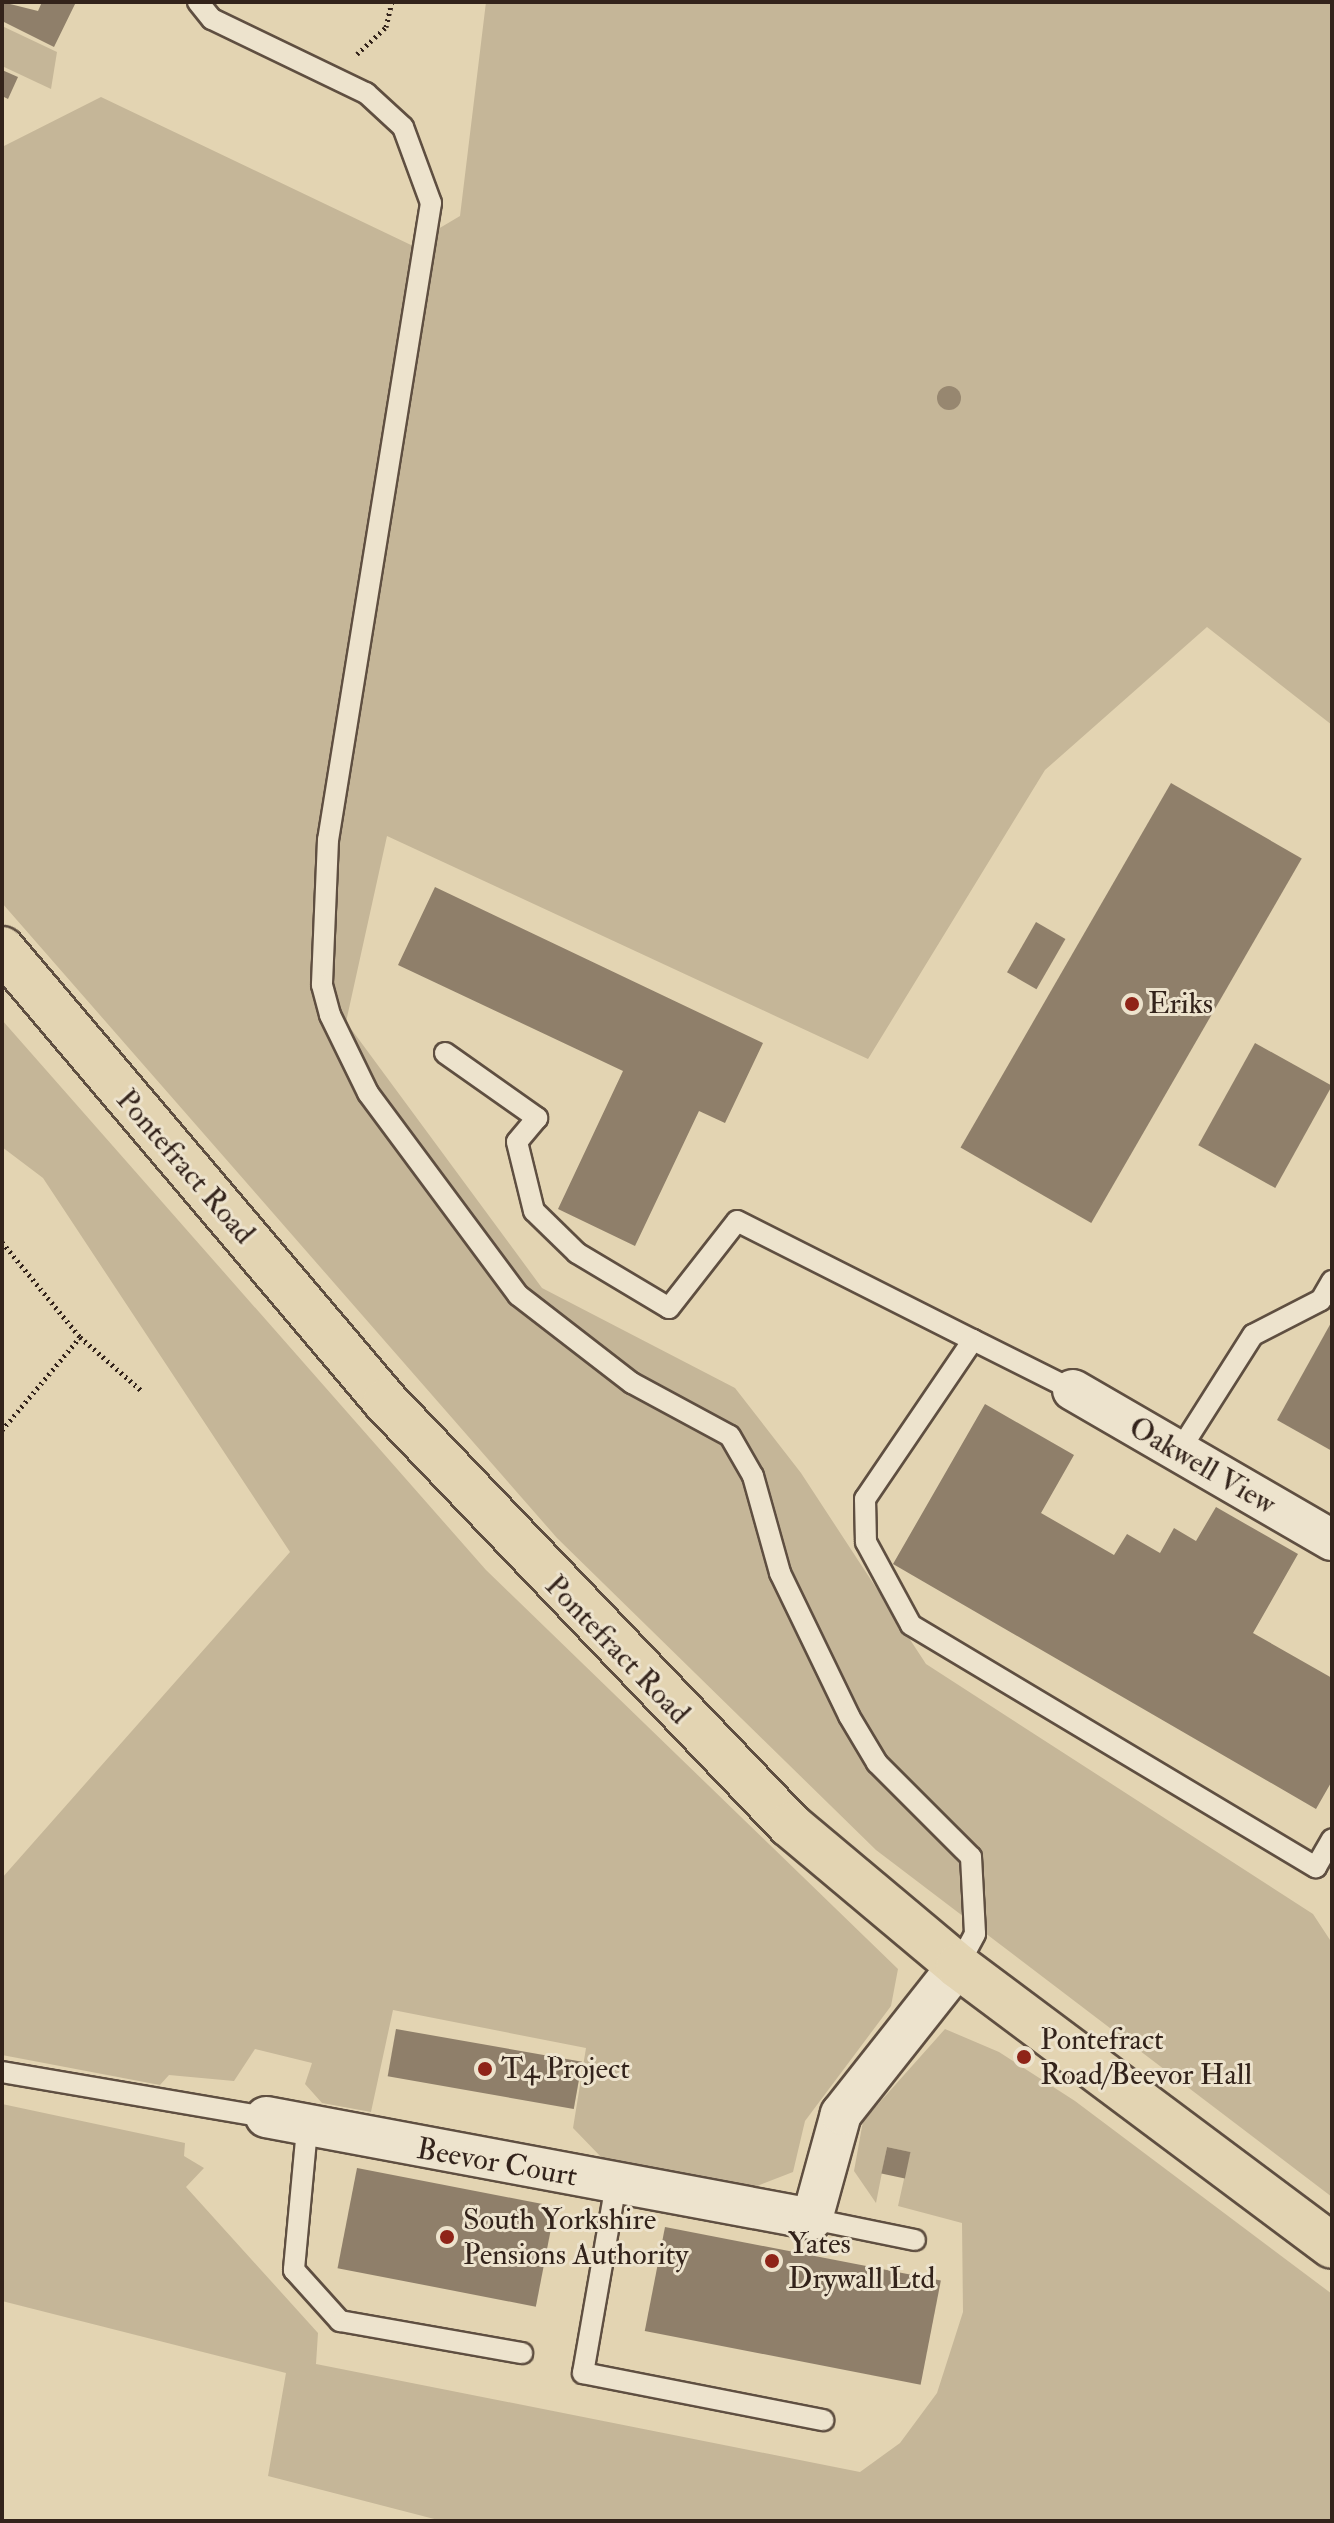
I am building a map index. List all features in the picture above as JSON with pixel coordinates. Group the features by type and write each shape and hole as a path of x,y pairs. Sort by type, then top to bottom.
{"highway":[{"name":"Pontefract Road","path":"2,949 519,1548 790,1825 958,1966 1332,2246"}],"street":[{"name":"Oakwell View","path":"1073,1390 1332,1540"},
{"path":"812,2219 841,2114 958,1966"},
{"name":"Beevor Court","path":"266,2117 307,2129 812,2219"}],"lane":[{"path":"198,2 212,19 366,93 403,127 431,203 328,840 322,985 330,1015 368,1093 518,1295 632,1383 730,1436 753,1476 780,1573 849,1716 877,1763 971,1857 975,1934 958,1966"},
{"path":"445,1053 537,1118 517,1142 534,1211 577,1253 669,1308 737,1221 1073,1390"},
{"path":"1178,1453 1253,1335 1321,1300 1332,1281"},
{"path":"973,1340 865,1499 866,1542 911,1625 1316,1867 1332,1839"},
{"path":"2,2072 266,2117"},
{"path":"307,2129 294,2270 340,2321 522,2353"},
{"path":"616,2184 583,2373 823,2420"},
{"path":"812,2219 915,2240"}],"path":[{"path":"366,93 356,52 386,27 392,2"},
{"path":"2,1242 80,1337 142,1391"},
{"path":"2,1430 80,1337"}],"shaded area":[{"path":"486,2 1332,2 1332,725 1207,627 1045,770 868,1059 387,836 346,1022 542,1288 735,1388 801,1473 926,1664 1313,1914 1332,1943 1332,2197 876,1850 557,1538 2,903 2,147 101,97 411,245 460,216"},
{"path":"2,26 57,52 51,89 2,66"},
{"path":"2,1020 486,1570 898,1969 891,2006 805,2121 793,2172 752,2188 603,2159 573,2128 586,2048 393,2010 371,2112 322,2103 305,2084 312,2063 255,2049 234,2081 169,2075 160,2085 2,2055 2,1878 290,1552 43,1178 2,1147"},
{"path":"945,2029 999,2052 1075,2101 1332,2294 1332,2521 442,2521 268,2476 286,2373 2,2301 2,2104 185,2143 184,2156 204,2168 186,2187 318,2333 316,2364 860,2472 900,2443 937,2393 963,2312 962,2223 898,2206 910,2152 887,2147 876,2203 854,2171 863,2121"}],"building":[{"path":"2,2 38,11 42,2 76,2 54,47 2,21"},
{"path":"2,70 18,77 8,99 2,96"},
{"name":"Eriks","path":"1171,783 1302,859 1091,1223 960,1148"},
{"path":"435,887 763,1043 725,1123 699,1111 635,1246 558,1209 623,1071 398,965"},
{"path":"1036,922 1065,939 1036,989 1007,972"},
{"path":"1255,1043 1332,1086 1275,1188 1198,1145"},
{"path":"1332,1321 1332,1451 1277,1420"},
{"path":"985,1404 1074,1455 1041,1513 1114,1555 1127,1534 1160,1553 1174,1528 1196,1541 1216,1507 1298,1554 1253,1633 1332,1678 1332,1781 1316,1809 893,1564"},
{"name":"T4 Project","path":"396,2029 582,2062 574,2109 388,2076"},
{"path":"887,2147 910,2152 905,2178 881,2173"},
{"name":"South Yorkshire Pensions Authority","path":"357,2168 555,2207 536,2307 338,2268"},
{"path":"665,2227 941,2281 921,2385 645,2331"}],"place":[{"name":"Eriks","path":"1132,1004"},
{"name":"Pontefract Road/Beevor Hall","path":"1024,2057"},
{"name":"T4 Project","path":"485,2069"},
{"name":"South Yorkshire Pensions Authority","path":"447,2237"},
{"name":"Yates Drywall Ltd","path":"772,2261"}]}
